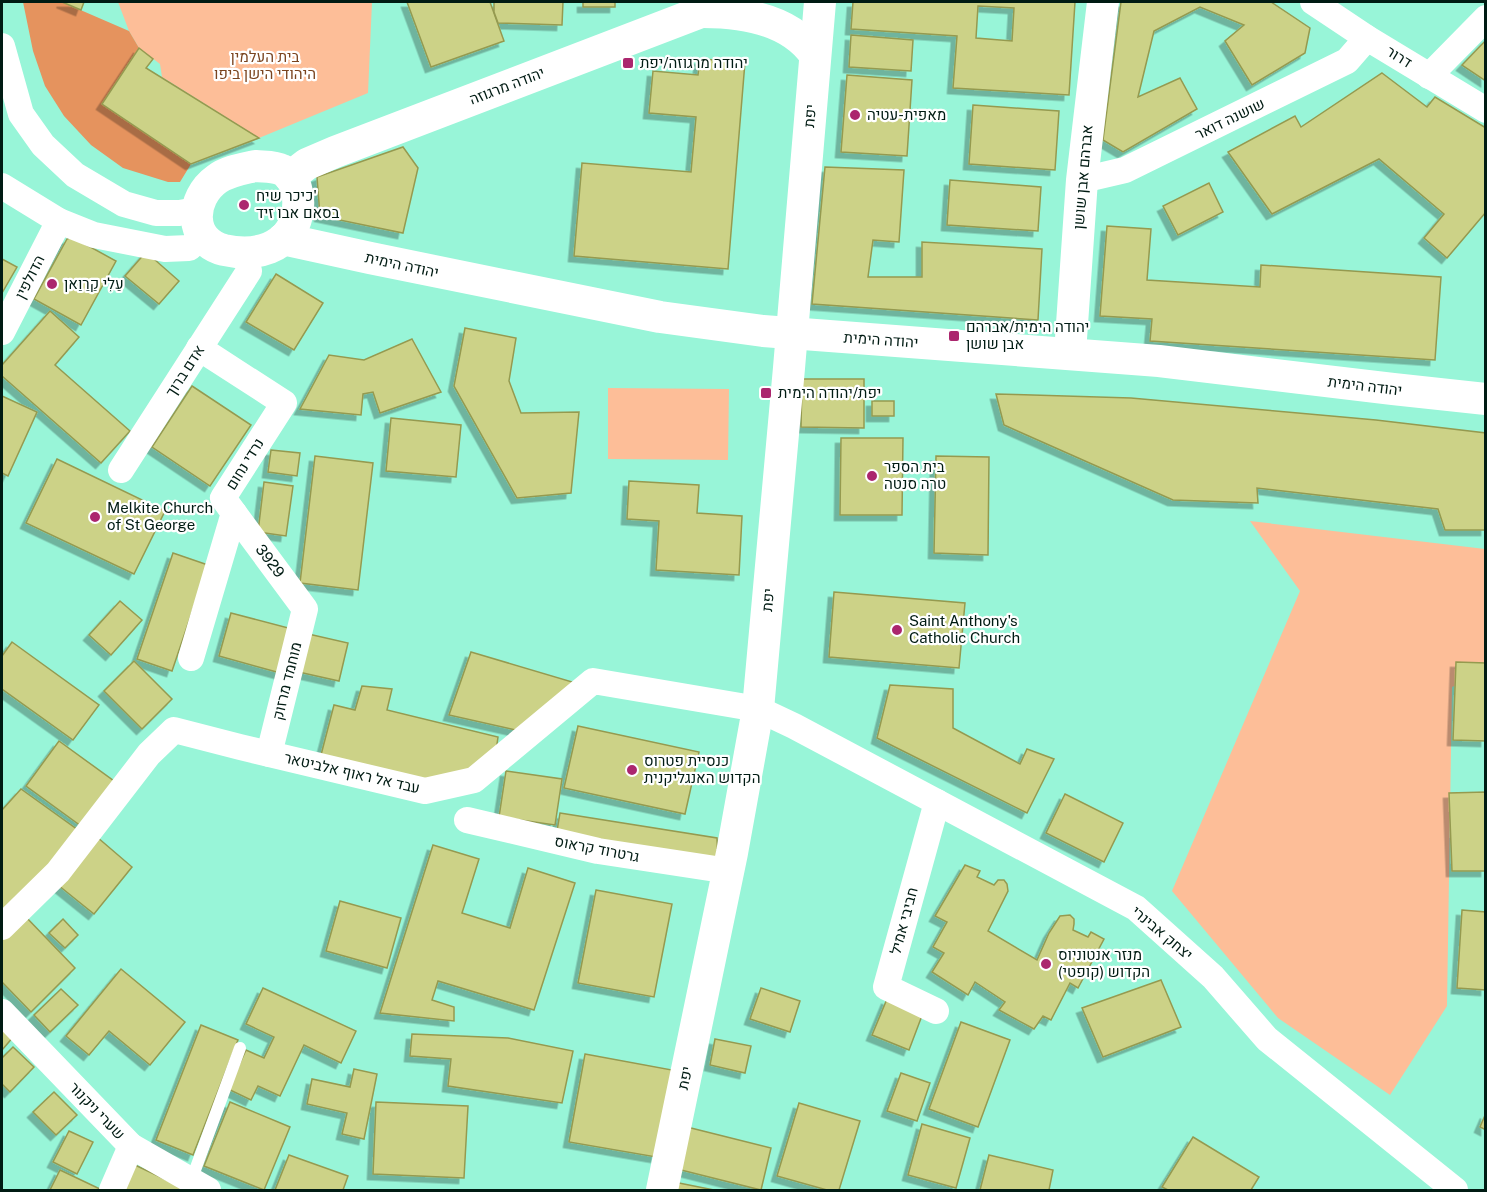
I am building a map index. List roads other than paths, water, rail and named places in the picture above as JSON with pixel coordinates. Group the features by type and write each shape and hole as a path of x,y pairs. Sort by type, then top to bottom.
{"street":[{"name":"יפת","path":"662,1191 729,872 758,709 820,2"},
{"name":"אברהם אבן שושן","path":"1070,353 1082,180 1103,2"},
{"name":"דרור","path":"1313,2 1485,110"},
{"path":"713,7 748,15 783,28 808,45 815,56"},
{"name":"יהודה מרגוזה","path":"290,177 308,164 335,152 713,7"},
{"path":"1429,76 1485,18"},
{"name":"שושנה דואר","path":"1082,180 1125,170 1347,61 1367,38"},
{"path":"2,186 59,222 94,235 165,249 189,248 200,223 200,197 217,179 240,169 255,166 284,171 294,181 298,195 298,211 294,225 274,246 258,251 240,252 220,249 210,244 200,223 179,213 156,213 124,204 75,175 43,145 21,114 3,57"},
{"name":"הדולפין","path":"2,332 59,222"},
{"name":"יהודה הימית","path":"283,239 660,317 785,333 1160,361 1485,399"},
{"name":"אדם ברוך","path":"121,470 249,271"},
{"name":"נרדי נחום","path":"191,658 234,513 223,498 284,403 199,348"},
{"name":"3929","path":"234,513 305,609"},
{"name":"מוחמד מרזוק","path":"269,754 305,609"},
{"name":"עבד אל ראוף אלביטאר","path":"2,927 58,872 149,754 174,729 425,791 474,780 593,681 758,709"},
{"name":"יצחק אבינרי","path":"758,709 1136,908 1213,977 1267,1039 1455,1191"},
{"name":"חביבי אמיל","path":"936,1011 886,987 937,802"},
{"name":"גרטרוד קראוס","path":"467,820 598,851 729,872"},
{"name":"שערי ניקנור","path":"2,1012 131,1146 199,1186"},
{"path":"112,1191 131,1146"}],"lane":[{"path":"199,1186 240,1048"}],"place":[{"name":"יהודה מרגוזה/יפת","path":"628,63"},
{"name":"מאפית-עטיה","path":"855,115"},
{"name":"כיכר שיח' בסאם אבו זיד","path":"244,205"},
{"name":"עַלִי קַרַוַאן","path":"52,284"},
{"name":"יהודה הימית/אברהם אבן שושן","path":"954,336"},
{"name":"יפת/יהודה הימית","path":"766,393"},
{"name":"בית הספר טרה סנטה","path":"872,476"},
{"name":"Melkite Church of St George","path":"95,517"},
{"name":"Saint Anthony's Catholic Church","path":"897,630"},
{"name":"כנסיית פטרוס הקדוש האנגליקנית","path":"632,770"},
{"name":"מנזר אנטוניוס הקדוש (קופטי)","path":"1046,964"}],"park label":[{"name":"בית העלמין היהודי הישן ביפו","path":"265,66"}]}
